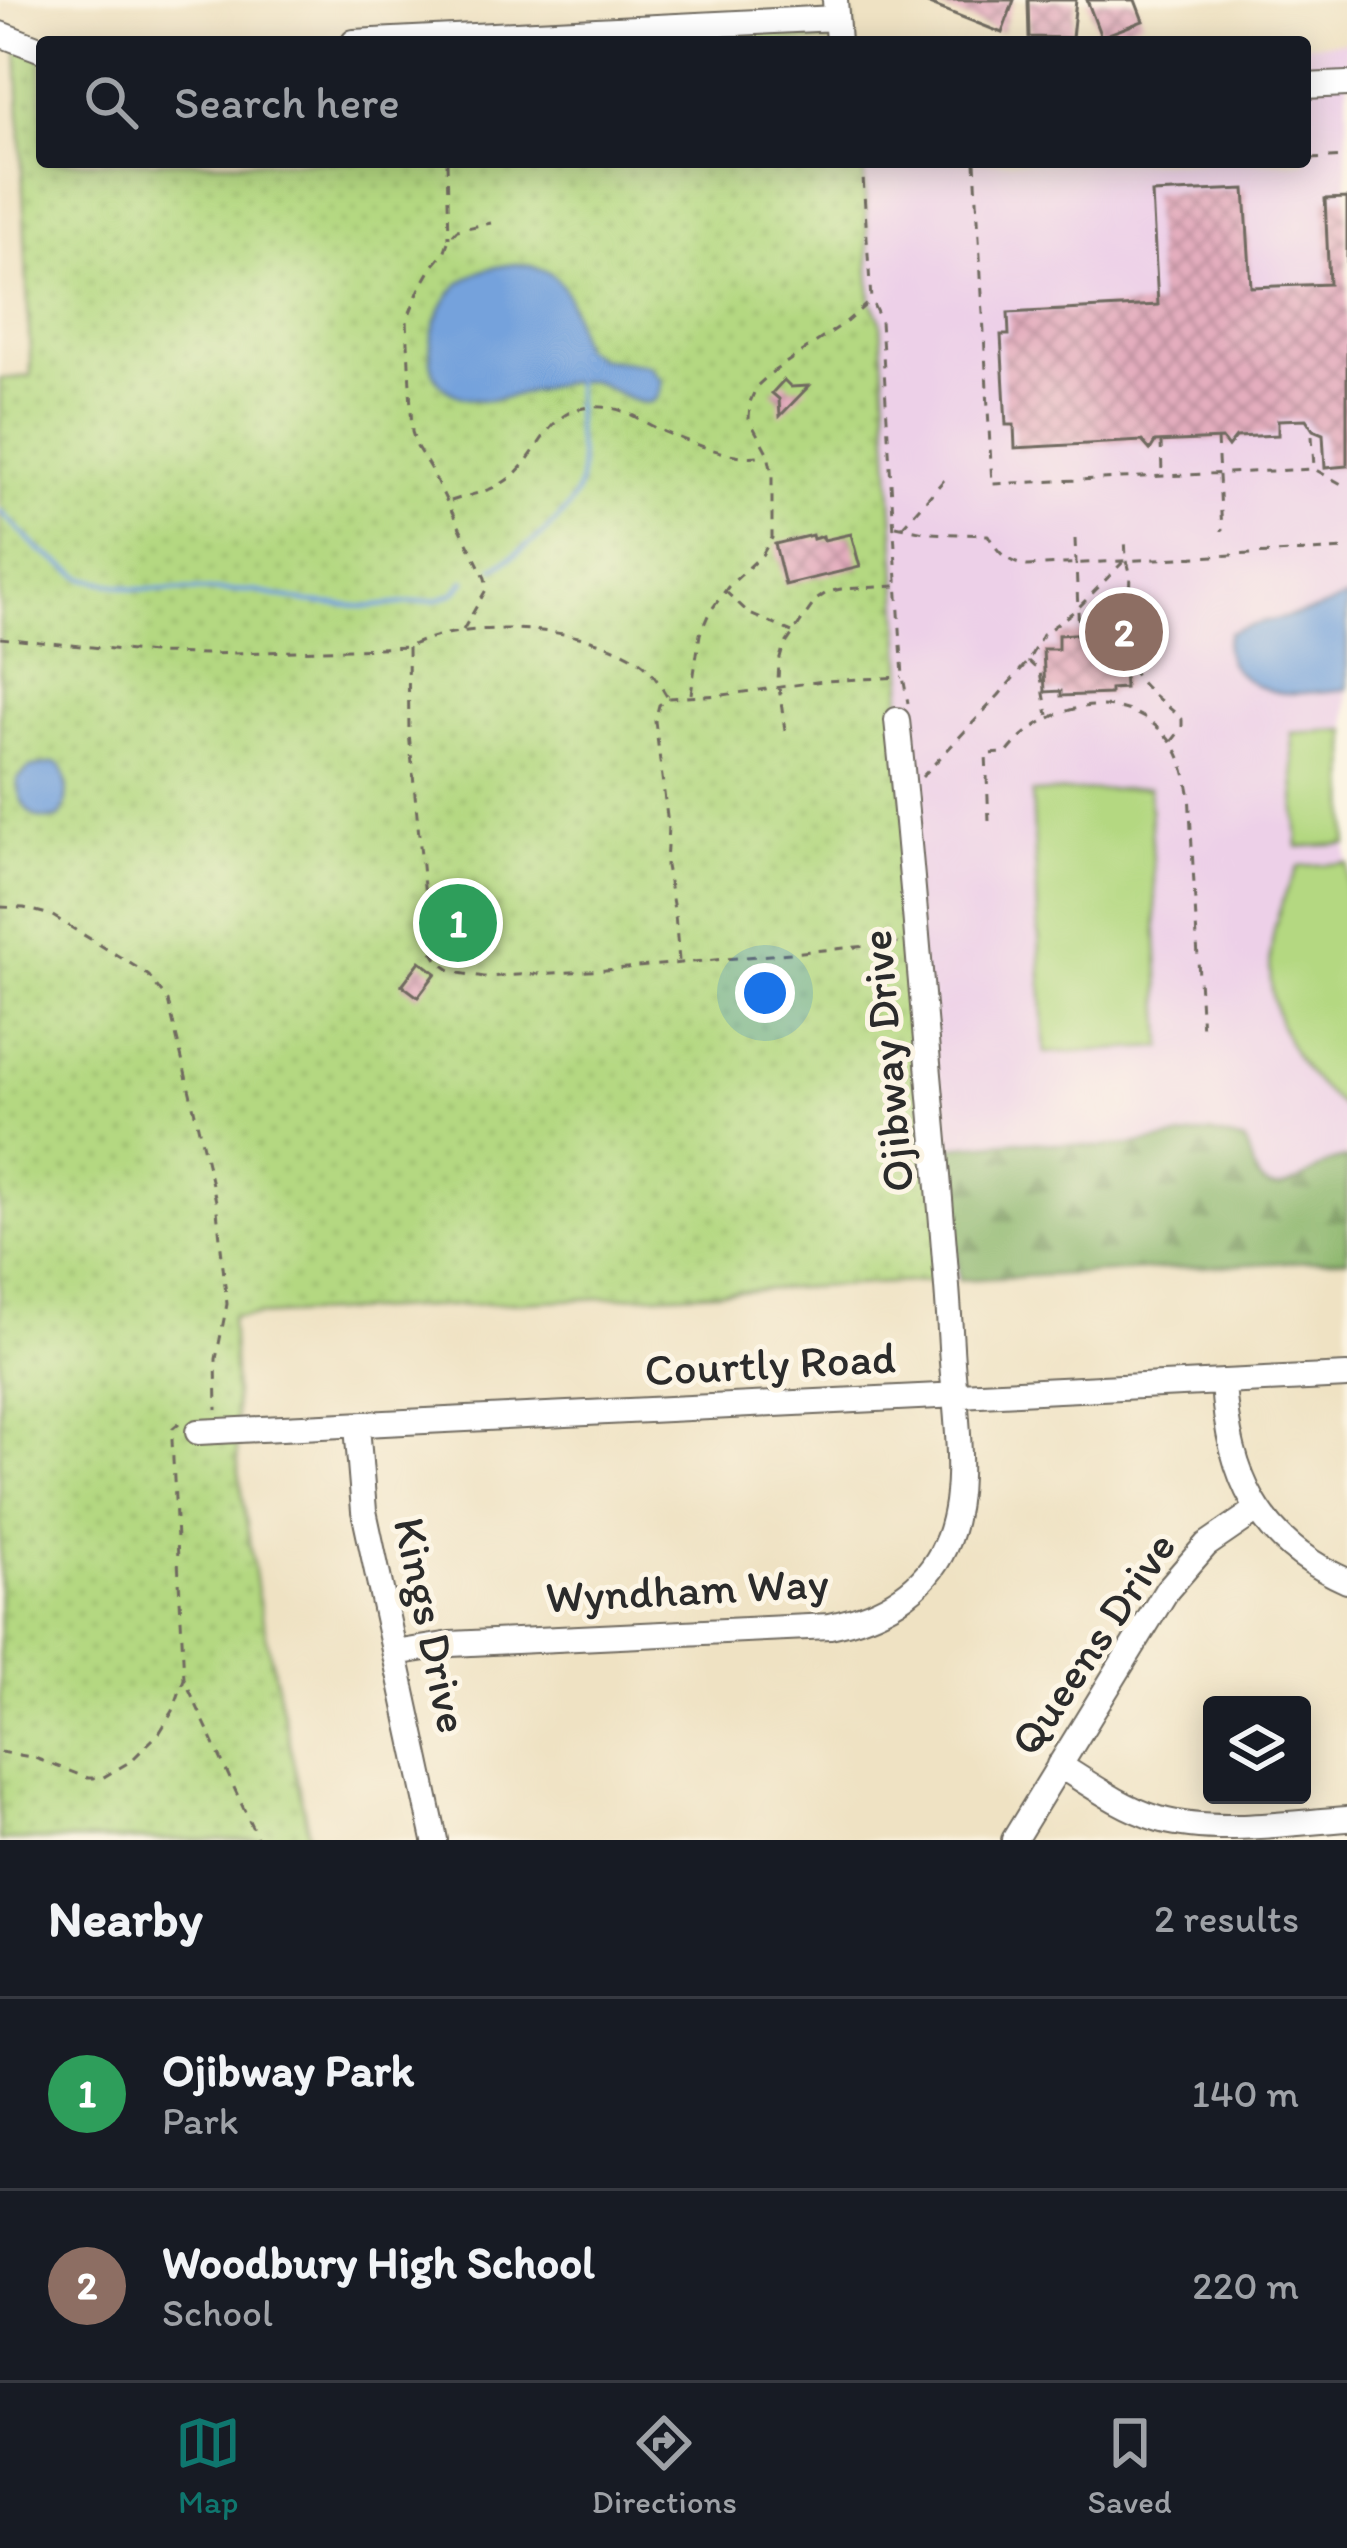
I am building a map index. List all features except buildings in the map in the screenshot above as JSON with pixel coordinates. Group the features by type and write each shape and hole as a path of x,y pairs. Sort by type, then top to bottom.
{"street":[{"path":"485,36 836,20"},
{"path":"0,34 36,48"},
{"path":"1311,86 1347,84"},
{"name":"Ojibway Drive","path":"897,720 954,1396"},
{"name":"Courtly Road","path":"200,1428 356,1426 1347,1376"},
{"path":"1223,1382 1231,1452 1257,1510 1292,1549 1347,1581"},
{"name":"Wyndham Way","path":"395,1653 451,1644 830,1626 885,1609 929,1571 945,1548 953,1524 959,1471 954,1396"},
{"name":"Kings Drive","path":"356,1426 364,1511 435,1840"},
{"name":"Queens Drive","path":"1013,1840 1176,1578 1206,1545 1257,1510"},
{"path":"1059,1766 1127,1807 1191,1825 1347,1820"}],"path":[{"path":"1311,159 1347,157"},
{"path":"446,168 449,239 418,290 407,320 407,336 412,432 487,588 463,630"},
{"path":"975,168 992,484 1314,469 1347,487"},
{"path":"449,239 458,230 491,223"},
{"path":"690,696 700,634 709,613 772,538 774,494 768,454 749,419 757,386 871,300"},
{"path":"447,502 508,479 551,424 582,408 624,409 651,425 745,458 768,454"},
{"path":"1312,436 1314,469"},
{"path":"1217,439 1222,531"},
{"path":"1160,442 1162,476"},
{"path":"944,480 898,526 929,533 988,535 1000,554 1017,564 1347,549"},
{"path":"1125,536 1130,572 1127,659 1136,679 1183,722 1171,742"},
{"path":"1075,539 1079,634"},
{"path":"904,784 917,782 960,740 1028,661 1042,635 1077,609 1126,559"},
{"path":"784,731 779,662 783,648 816,600 828,592 898,586"},
{"path":"725,591 750,614 794,633"},
{"path":"1078,618 1096,620 1126,640"},
{"path":"0,638 189,653 408,647 428,637 463,630 531,631 592,640 639,662 668,698"},
{"path":"408,647 409,733 430,948 453,972 484,977 605,970 905,943"},
{"path":"1028,661 1040,672 1049,717"},
{"path":"679,963 666,866 668,825 655,721 658,704 668,698 849,678 903,677"},
{"path":"989,821 986,754 1007,752 1025,731 1049,717 1086,706 1114,707 1150,723 1171,742 1190,792 1202,1033"},
{"path":"0,907 51,915 141,970 168,1001 217,1201 227,1304 200,1428 173,1428 184,1678 173,1711 131,1762 103,1778 88,1778 32,1756 0,1752"},
{"path":"184,1678 258,1840"}],"shaded area":[{"path":"1347,42 1347,1259 947,1280 897,720 903,677 895,526 881,321 871,300 862,168 1311,168 1311,44"}],"green space":[{"path":"852,17 854,36 474,36"},
{"path":"17,42 36,48 36,168 863,168 871,300 881,321 903,677 897,720 947,1280 231,1317 238,1465 257,1592 310,1840 0,1840 0,379 31,376"},
{"path":"1347,730 1347,844 1298,847 1292,733"},
{"path":"1149,788 1163,1047 1045,1053 1032,793"},
{"path":"1347,863 1347,1110 1297,1058 1282,1029 1270,966 1283,900 1299,866"},
{"path":"1209,1133 1245,1142 1259,1179 1275,1188 1347,1158 1347,1259 959,1280 949,1147 1019,1141 1099,1147"}],"water":[{"path":"515,264 534,267 559,281 582,348 598,358 648,365 662,381 659,395 643,403 589,381 485,400 468,399 440,384 430,355 443,305 469,277"},
{"path":"1347,597 1347,689 1276,692 1252,683 1233,667 1226,645 1229,633"},
{"path":"54,763 65,777 65,805 60,817 42,819 24,805 17,780 29,768"}],"waterway":[{"path":"494,568 544,533 574,498 581,471 575,382"},
{"path":"0,511 40,550 83,578 133,589 253,591 366,607 437,600 454,593 465,581"}],"place":[{"name":"Woodbury High School","path":"1124,632"},
{"name":"Ojibway Park","path":"458,923"}]}
